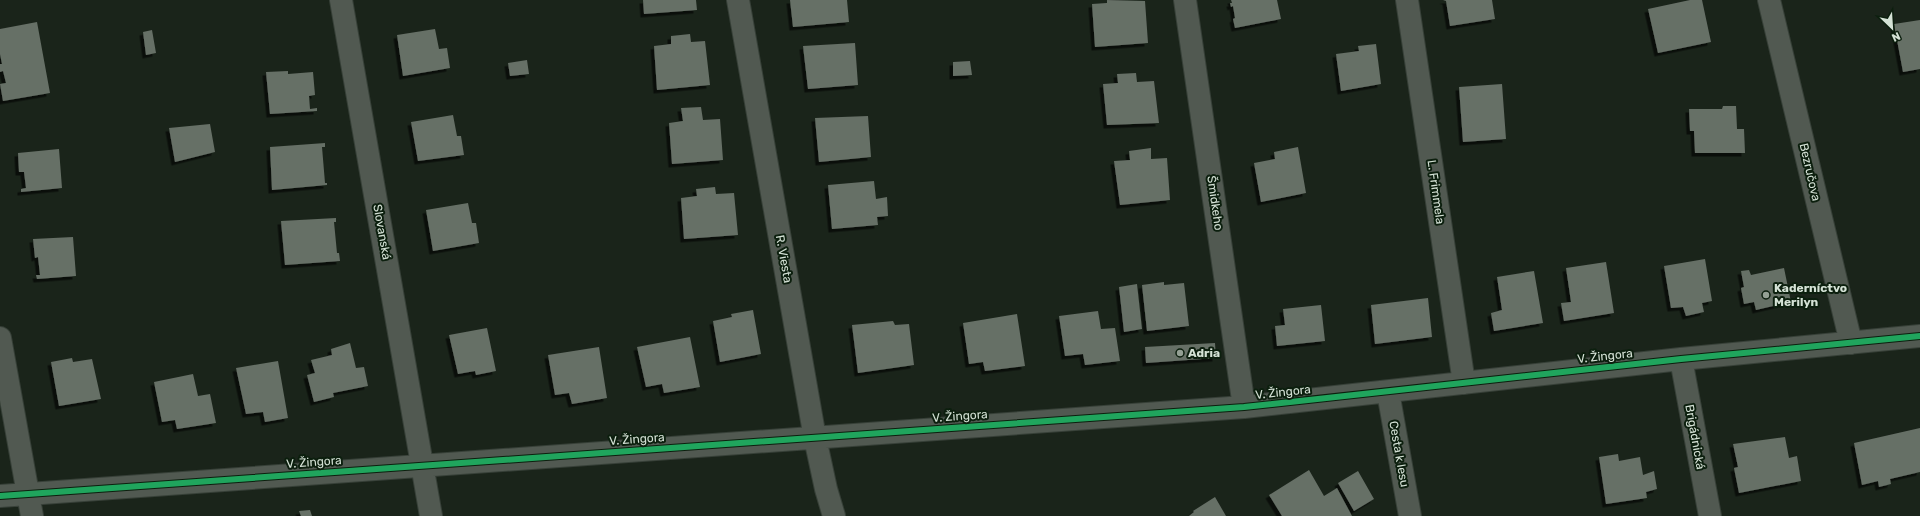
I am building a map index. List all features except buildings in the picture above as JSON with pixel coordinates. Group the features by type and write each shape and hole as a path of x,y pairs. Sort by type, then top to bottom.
{"street":[{"name":"Slovanská","path":"342,0 431,516"},
{"name":"R. Viesta","path":"738,0 815,438 826,489 834,516"},
{"name":"Šmidkeho","path":"1185,0 1244,407"},
{"name":"L. Frimmela","path":"1407,0 1464,383"},
{"name":"Bezručova","path":"1769,0 1851,343"},
{"name":"V. Žingora","path":"0,496 1244,407 1681,359 1920,336"},
{"path":"0,338 32,516"},
{"name":"Brigádnická","path":"1681,359 1710,516"},
{"name":"Cesta k lesu","path":"1388,392 1410,516"}],"cycle path":[{"path":"0,496 1244,407 1681,359 1920,336"}],"place":[{"name":"Kaderníctvo Merilyn","path":"1766,295"},
{"name":"Adria","path":"1180,353"}]}
